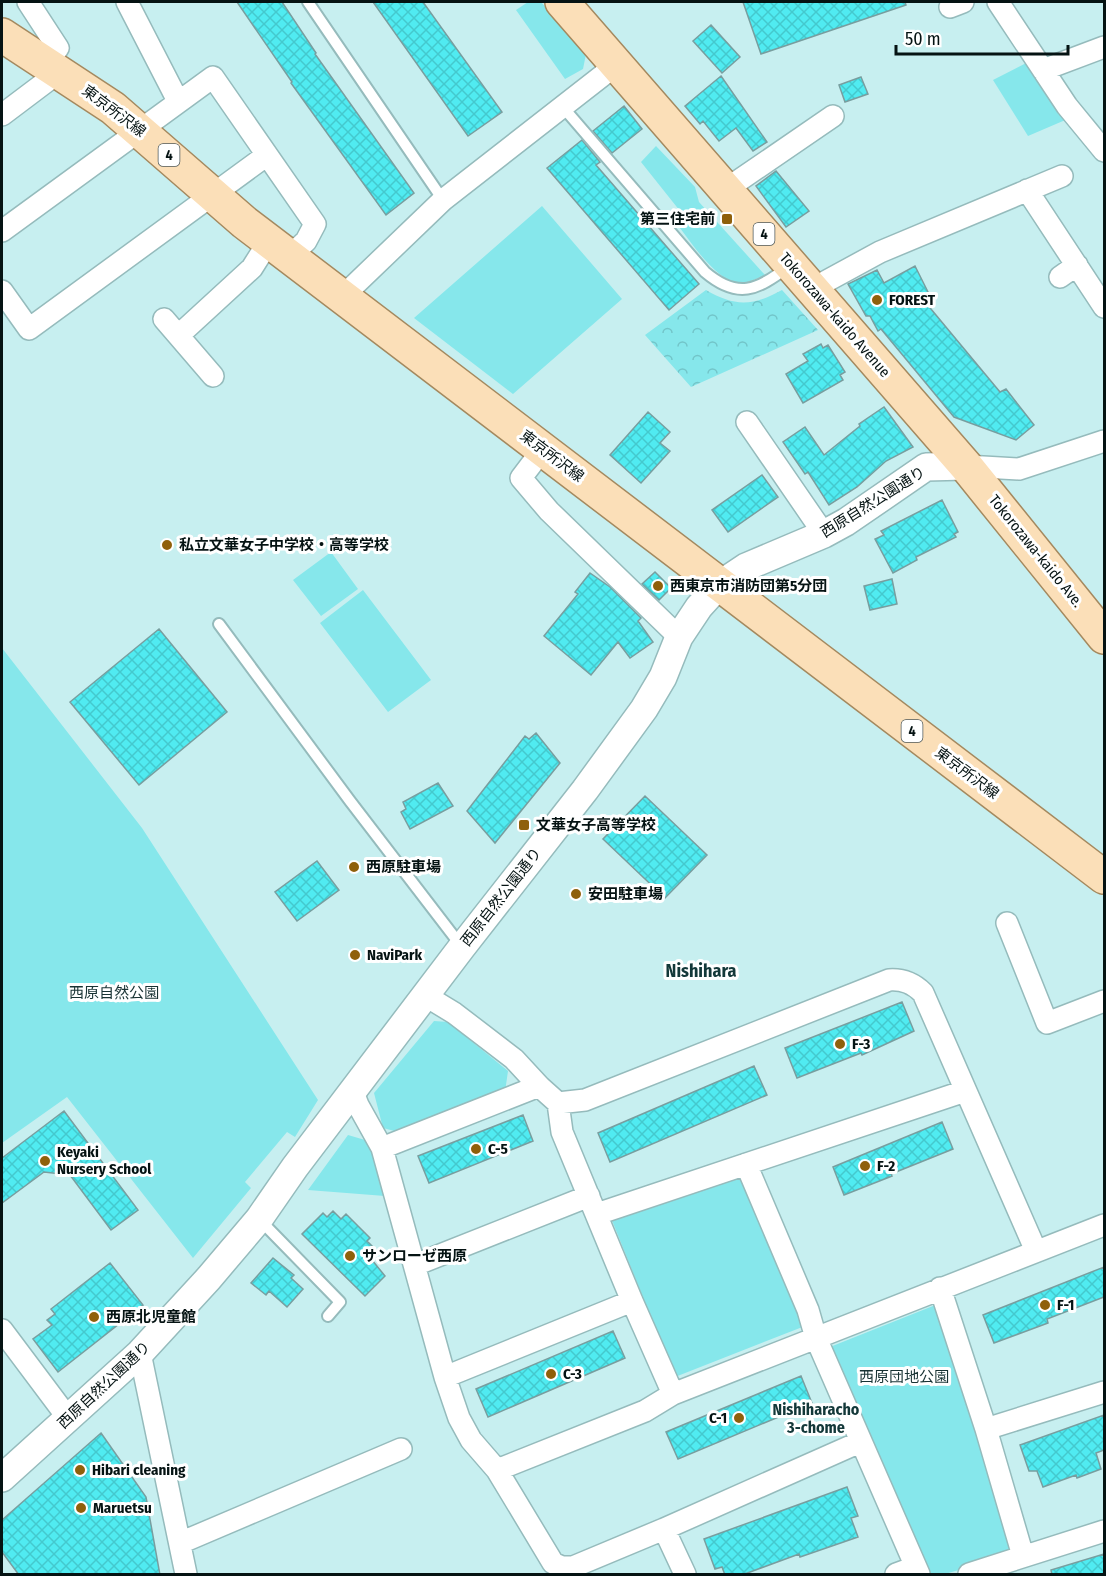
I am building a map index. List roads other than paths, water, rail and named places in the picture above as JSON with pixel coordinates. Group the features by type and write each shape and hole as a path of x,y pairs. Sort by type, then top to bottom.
{"main road":[{"name":"Tokorozawa-kaido Avenue","path":"562,2 966,466"},
{"name":"東京所沢線","path":"2,35 114,108 212,195 342,297 1104,877"},
{"name":"Tokorozawa-kaido Ave.","path":"966,466 1104,637"}],"street":[{"path":"2,116 52,68 58,48 28,2"},
{"path":"127,2 178,101"},
{"path":"998,2 1067,106 1104,152"},
{"path":"1043,70 1104,46"},
{"path":"342,297 443,200 616,65"},
{"path":"2,231 213,77 315,224 306,241 279,248 252,268 179,335"},
{"path":"725,190 833,116"},
{"path":"2,291 29,329 267,155"},
{"path":"812,289 880,252 1062,176"},
{"path":"1028,190 1069,271 1104,307"},
{"path":"164,319 213,376"},
{"path":"747,422 824,534"},
{"name":"西原自然公園通り","path":"2,1477 140,1353 259,1219 295,1167 585,790 644,709 663,677 679,637 699,608 719,585 746,567 824,534 846,522 926,467 966,466 1019,469 1104,441"},
{"path":"543,449 521,478 549,511 679,637"},
{"path":"1007,923 1047,1023 1104,1001"},
{"path":"558,1103 585,1100 889,980 908,981 923,993 1036,1251"},
{"path":"426,996 454,1013 514,1059 558,1103 562,1132 673,1394"},
{"path":"382,1148 539,1086"},
{"path":"415,1265 593,1205 746,1164 964,1091"},
{"path":"353,1092 382,1148 445,1377 459,1418 471,1440 497,1470 553,1563 562,1567 573,1567 860,1442"},
{"path":"746,1164 808,1310 816,1338 860,1442 910,1572"},
{"path":"497,1470 645,1412 673,1394 1104,1225"},
{"path":"940,1288 986,1429 1023,1556"},
{"path":"445,1377 632,1301"},
{"path":"2,1330 68,1418"},
{"path":"140,1353 186,1575"},
{"path":"986,1429 1104,1392"},
{"path":"180,1543 401,1449"},
{"path":"664,1529 686,1575"},
{"path":"969,1575 1104,1531"}],"lane":[{"path":"308,2 443,200"},
{"path":"562,106 714,280 725,286 741,289 754,288 790,265"},
{"path":"219,624 462,947"},
{"path":"259,1219 340,1302 328,1316"}],"place":[{"name":"第三住宅前","path":"727,219"},
{"name":"FOREST","path":"877,300"},
{"name":"私立文華女子中学校・高等学校","path":"167,545"},
{"name":"西東京市消防団第5分団","path":"658,586"},
{"name":"文華女子高等学校","path":"524,825"},
{"name":"西原駐車場","path":"354,867"},
{"name":"安田駐車場","path":"576,894"},
{"name":"NaviPark","path":"355,955"},
{"name":"F-3","path":"840,1044"},
{"name":"C-5","path":"476,1149"},
{"name":"Keyaki Nursery School","path":"45,1161"},
{"name":"F-2","path":"865,1166"},
{"name":"サンローゼ西原","path":"350,1256"},
{"name":"F-1","path":"1045,1305"},
{"name":"西原北児童館","path":"94,1317"},
{"name":"C-3","path":"551,1374"},
{"name":"C-1","path":"739,1418"},
{"name":"Hibari cleaning","path":"80,1470"},
{"name":"Maruetsu","path":"81,1508"}],"district":[{"name":"Nishihara","path":"701,971"},
{"name":"Nishiharacho 3-chome","path":"816,1418"}],"park label":[{"name":"西原自然公園","path":"114,993"},
{"name":"西原団地公園","path":"904,1377"}]}
